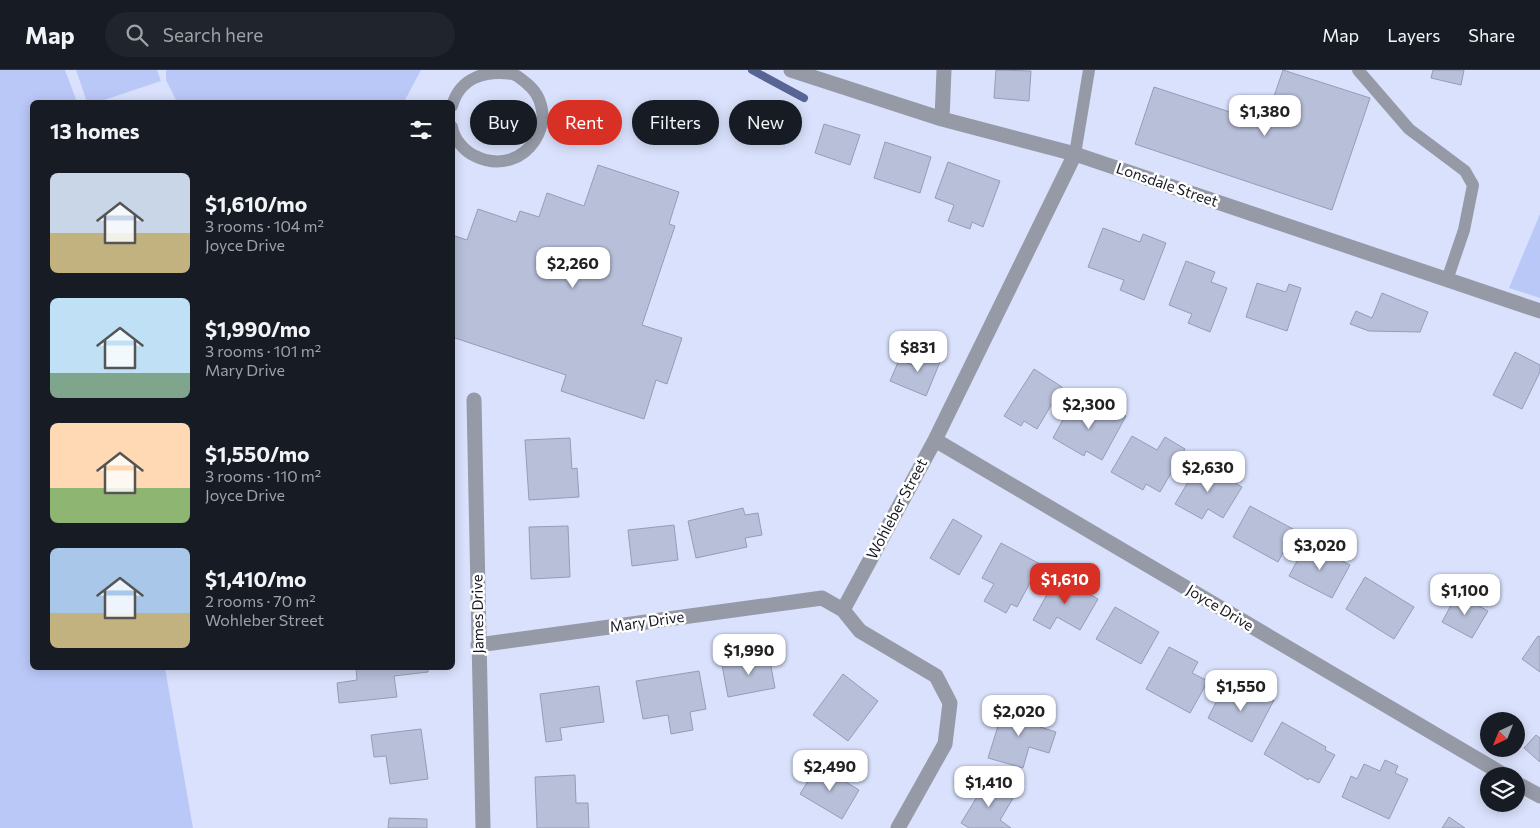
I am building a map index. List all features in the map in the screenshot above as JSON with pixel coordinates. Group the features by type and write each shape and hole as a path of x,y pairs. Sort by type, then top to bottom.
{"street":[{"name":"Lonsdale Street","path":"791,70 942,119 1075,154 1540,311"},
{"path":"942,119 944,70"},
{"name":"Wohleber Street","path":"843,610 935,440 1075,154"},
{"name":"James Drive","path":"474,400 483,828"},
{"name":"Joyce Drive","path":"935,440 1491,767"},
{"name":"Mary Drive","path":"478,645 822,598 843,610"},
{"path":"843,610 860,631 936,676 950,703 945,744 898,828"},
{"path":"1525,787 1540,796"}],"lane":[{"path":"1075,154 1089,70"},
{"path":"1358,70 1409,129 1465,171 1473,185 1464,230 1447,280"},
{"path":"455,100 460,89 478,74 493,71 516,72 532,87 539,99 543,114 539,136 527,151 509,161 485,161 471,154 459,143 455,134"}],"shaded area":[{"path":"0,70 65,70 76,100 30,100 30,670 165,670 193,828 0,828"},
{"path":"76,70 157,70 161,81 104,100 86,100"},
{"path":"166,70 421,70 405,100 176,100 166,80"},
{"path":"1540,214 1540,298 1509,288"}],"building":[{"path":"996,70 1031,71 1029,101 994,98"},
{"path":"1283,70 1370,98 1332,210 1135,144 1154,87 1236,114 1242,95 1271,105"},
{"path":"1433,70 1464,70 1461,85 1431,78"},
{"path":"824,124 860,135 850,165 815,153"},
{"path":"885,142 931,157 920,193 874,178"},
{"path":"948,162 1000,181 983,227 972,222 970,229 948,221 954,205 935,198"},
{"path":"598,165 679,192 669,224 675,226 642,325 682,338 667,384 656,380 644,419 561,391 566,375 455,338 455,236 467,240 478,209 516,222 520,211 539,217 547,193 584,206"},
{"path":"1103,228 1140,242 1143,234 1166,243 1144,300 1120,290 1124,280 1088,267"},
{"path":"1186,261 1215,272 1211,282 1227,288 1210,332 1188,323 1192,314 1169,305"},
{"path":"1257,283 1286,292 1289,284 1301,288 1287,331 1246,317"},
{"path":"1382,293 1428,312 1420,332 1369,331 1350,324 1356,311 1372,318"},
{"path":"922,348 942,357 926,396 890,381 899,360 915,366"},
{"path":"1515,352 1540,365 1540,372 1522,409 1493,395"},
{"path":"1034,369 1062,387 1037,429 1024,421 1021,426 1004,416"},
{"path":"1073,401 1098,414 1103,404 1126,416 1102,460 1086,451 1084,456 1053,438"},
{"path":"1132,436 1157,450 1165,437 1185,449 1160,492 1146,484 1143,490 1111,472"},
{"path":"570,438 572,469 577,468 579,497 529,500 525,440"},
{"path":"1200,462 1242,487 1223,518 1208,509 1202,519 1175,504"},
{"path":"1250,506 1295,530 1278,562 1233,537"},
{"path":"743,508 745,515 758,513 762,535 745,538 747,547 696,558 688,521"},
{"path":"953,519 982,536 959,575 930,558"},
{"path":"674,525 678,560 632,566 628,530"},
{"path":"568,526 570,577 531,579 529,527"},
{"path":"1001,543 1040,564 1017,607 1011,604 1006,613 984,601 994,584 982,578"},
{"path":"1307,543 1350,565 1332,598 1289,576"},
{"path":"1057,576 1098,599 1080,630 1057,617 1050,629 1033,620"},
{"path":"1365,577 1414,607 1394,639 1346,609"},
{"path":"1457,594 1488,611 1472,638 1442,622"},
{"path":"1115,607 1159,632 1141,664 1096,639"},
{"path":"1538,636 1540,637 1540,672 1522,659"},
{"path":"1169,647 1198,662 1192,673 1208,681 1190,713 1146,689"},
{"path":"769,656 775,688 728,697 722,665"},
{"path":"356,670 428,670 428,672 394,676 397,697 339,703 337,683 357,680"},
{"path":"699,671 706,709 690,712 693,730 671,734 668,715 643,719 636,681"},
{"path":"843,674 878,701 848,741 813,715"},
{"path":"1225,685 1249,698 1254,690 1274,700 1252,742 1208,718"},
{"path":"599,686 604,722 560,728 562,740 546,742 540,694"},
{"path":"1005,704 1040,715 1037,726 1056,732 1049,753 1029,747 1023,768 988,758"},
{"path":"1282,722 1326,747 1325,750 1335,755 1319,783 1309,778 1308,780 1264,754"},
{"path":"421,729 428,779 390,784 386,756 374,757 371,735"},
{"path":"1536,735 1540,738 1540,762 1525,749"},
{"path":"1385,760 1398,766 1395,773 1408,779 1389,819 1342,797 1351,776 1357,779 1364,764 1380,771"},
{"path":"818,765 859,790 842,819 800,794"},
{"path":"575,775 576,803 588,803 589,828 537,828 535,777"},
{"path":"988,779 1015,795 1000,820 1011,828 969,828 961,823"},
{"path":"1449,817 1465,828 1442,828"},
{"path":"389,818 427,819 427,828 388,828"}],"waterway":[{"path":"752,70 804,98"}]}
